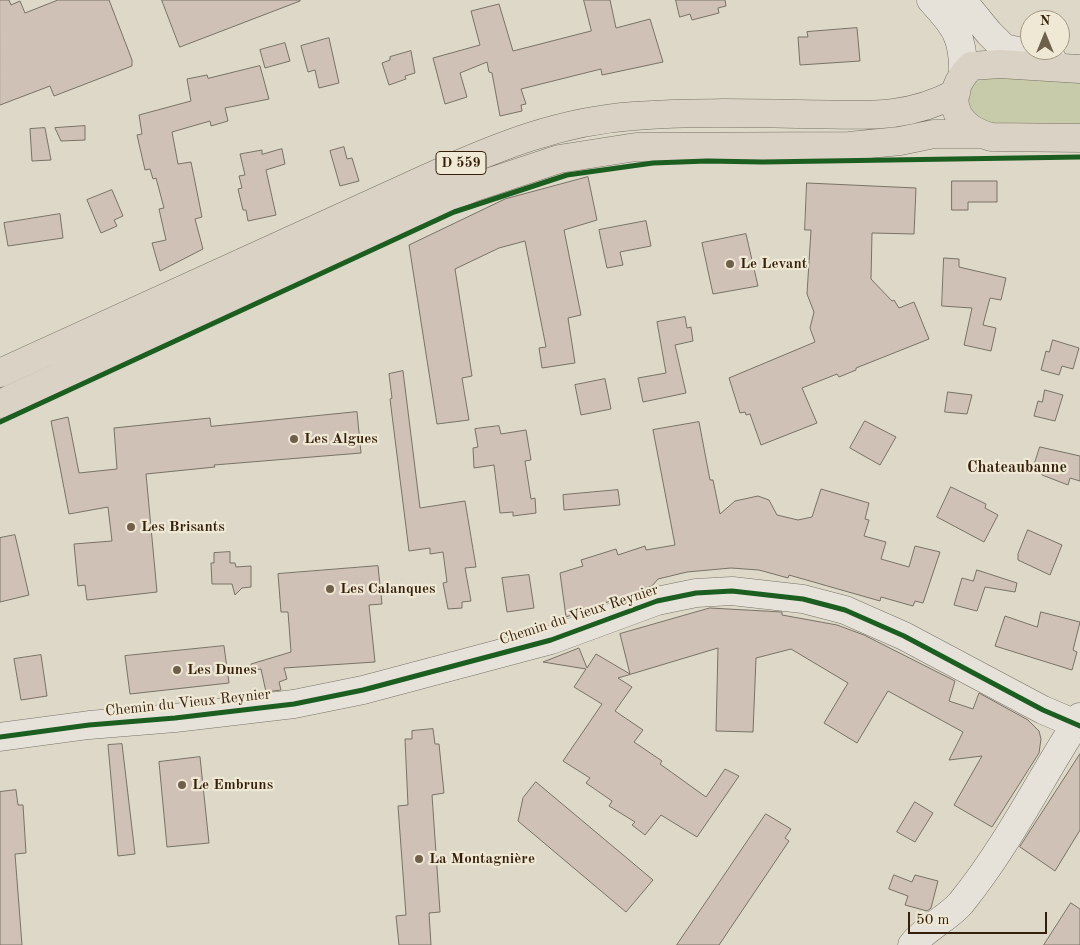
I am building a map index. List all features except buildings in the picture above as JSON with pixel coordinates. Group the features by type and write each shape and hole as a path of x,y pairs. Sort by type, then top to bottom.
{"main road":[{"path":"1080,68 980,64 971,66 960,84 955,105 959,118 967,127 978,134 991,137 1080,138"},
{"name":"D 559","path":"0,373 441,172 501,146 540,132 634,116 888,115 930,107 960,84"},
{"name":"D 559","path":"0,404 472,188 559,159 636,147 849,146 900,141 934,134 978,134"}],"street":[{"path":"931,0 955,29 962,43 960,84"},
{"path":"962,0 1004,48 1080,68"},
{"name":"Chemin du Vieux Reynier","path":"0,737 89,725 174,718 294,704 379,686 551,640 657,601 696,593 732,592 803,599 845,610 904,636 1043,710 1078,721"},
{"path":"912,945 960,904 981,877 1004,845 1078,721"}],"green space":[{"path":"1080,69 1080,138 991,137 956,93 963,74"}],"cycle path":[{"path":"0,422 454,212 567,175 653,163 707,161 763,162 1080,157"},
{"path":"0,737 89,725 175,718 294,704 363,690 551,640 657,601 696,593 732,591 803,599 845,610 904,636 1043,710 1080,726"}],"place":[{"name":"Le Levant","path":"730,264"},
{"name":"Les Algues","path":"294,439"},
{"name":"Les Brisants","path":"131,527"},
{"name":"Les Calanques","path":"330,589"},
{"name":"Les Dunes","path":"177,670"},
{"name":"Le Embruns","path":"182,785"},
{"name":"La Montagnière","path":"419,859"}],"district":[{"name":"Chateaubanne","path":"1017,468"}]}
